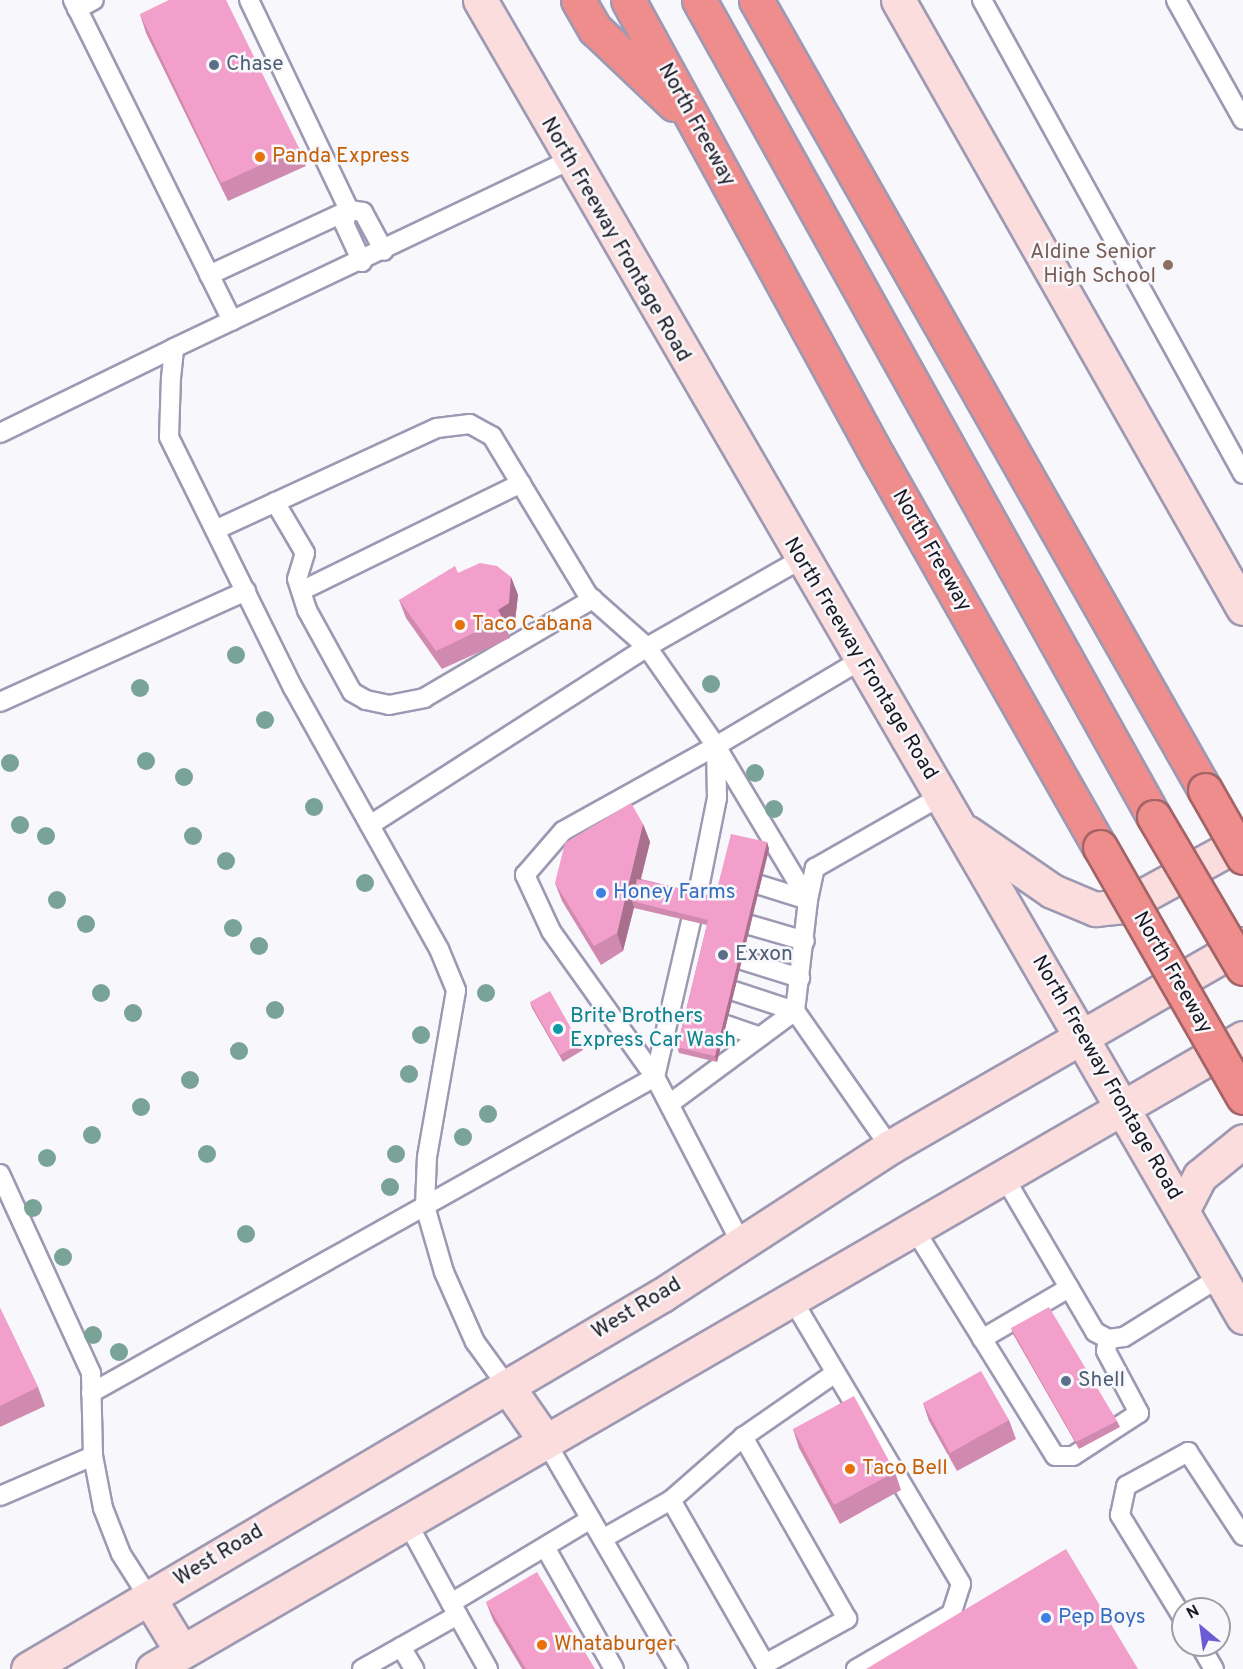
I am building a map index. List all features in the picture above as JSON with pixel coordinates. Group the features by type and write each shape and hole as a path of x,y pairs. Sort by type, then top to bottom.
{"highway":[{"path":"579,0 595,29 695,124"},
{"name":"North Freeway","path":"628,0 695,124 1100,847 1243,1097"},
{"path":"699,0 1154,817 1243,968"},
{"path":"757,0 1243,857"}],"main road":[{"name":"North Freeway Frontage Road","path":"480,0 568,161 1083,1036 1243,1317"},
{"path":"898,0 1243,608"},
{"path":"959,826 1052,891 1095,909 1124,906 1243,841"},
{"name":"West Road","path":"28,1669 742,1245 890,1147 1243,944"},
{"path":"153,1669 184,1660 407,1522 1243,1038"},
{"path":"1182,1211 1200,1176 1243,1141"},
{"path":"507,1386 546,1442"},
{"path":"149,1598 184,1660"}],"lane":[{"path":"94,0 75,4 232,321"},
{"path":"249,0 349,210 344,223 362,262"},
{"path":"982,0 1243,474"},
{"path":"1176,0 1243,120"},
{"path":"0,433 174,348 362,262 568,161"},
{"path":"209,275 349,210 363,212 384,251"},
{"path":"174,348 169,437 246,591 370,825 439,949 456,990 427,1157 425,1206 444,1272 475,1342 507,1386"},
{"path":"215,530 437,428 470,424 492,436 593,599 647,647 716,746 808,900"},
{"path":"301,591 521,483"},
{"path":"275,502 304,553 297,579 301,591 352,692 389,705 424,698 593,599"},
{"path":"370,825 647,647 801,559"},
{"path":"0,702 246,591"},
{"path":"742,1245 672,1102 551,931 525,874 562,831 716,746 861,660"},
{"path":"697,898 717,798 716,746"},
{"path":"672,1102 795,1011 808,900 815,868 941,796"},
{"path":"703,869 724,876"},
{"path":"760,885 808,900"},
{"path":"91,1393 655,1077 691,921"},
{"path":"750,925 805,941"},
{"path":"686,944 705,949"},
{"path":"742,960 800,978"},
{"path":"680,975 698,980"},
{"path":"734,991 795,1011 890,1147"},
{"path":"670,1009 689,1014"},
{"path":"726,1025 760,1036"},
{"path":"0,1174 91,1373 93,1456 103,1508 122,1554 149,1598"},
{"path":"1003,1175 1095,1332 1108,1339 1124,1337 1220,1277"},
{"path":"913,1227 1055,1456 1063,1458 1139,1413 1106,1351 1108,1339"},
{"path":"982,1339 1070,1288"},
{"path":"792,1299 834,1374 961,1584 951,1614 856,1669"},
{"path":"604,1538 671,1500 743,1437 834,1374"},
{"path":"671,1500 767,1667 847,1618 743,1437"},
{"path":"546,1442 604,1538 678,1669"},
{"path":"1171,1598 1120,1515 1126,1486 1188,1452 1243,1536"},
{"path":"0,1496 93,1456"},
{"path":"362,1669 401,1647 545,1547 591,1519"},
{"path":"407,1522 488,1669"},
{"path":"545,1547 614,1669"},
{"path":"401,1647 414,1669"}],"building":[{"path":"169,0 226,0 299,148 221,183 140,14"},
{"name":"Taco Cabana","path":"480,563 497,566 511,577 509,603 498,610 503,619 436,651 399,600 455,566 458,573"},
{"name":"Honey Farms","path":"631,803 643,824 617,933 594,946 555,883 565,843"},
{"name":"Exxon","path":"731,834 767,842 715,1056 677,1047 708,920 632,901 637,879 715,897"},
{"name":"Brite Brothers Express Car Wash","path":"550,991 580,1044 560,1055 530,1002"},
{"name":"Shell","path":"1049,1307 1117,1421 1076,1442 1011,1328"},
{"path":"0,1308 38,1387 0,1406"},
{"path":"981,1371 1009,1420 950,1453 923,1403"},
{"name":"Taco Bell","path":"854,1396 895,1472 834,1505 793,1429"},
{"name":"Pep Boys","path":"1066,1549 1138,1669 866,1669"},
{"name":"Whataburger","path":"537,1572 595,1669 526,1669 486,1602"}],"place":[{"name":"Chase","path":"214,65"},
{"name":"Panda Express","path":"260,157"},
{"name":"Aldine Senior High School","path":"1168,265"},
{"name":"Taco Cabana","path":"460,625"},
{"name":"Honey Farms","path":"601,893"},
{"name":"Exxon","path":"723,955"},
{"name":"Brite Brothers Express Car Wash","path":"558,1029"},
{"name":"Shell","path":"1066,1381"},
{"name":"Taco Bell","path":"850,1469"},
{"name":"Pep Boys","path":"1046,1618"},
{"name":"Whataburger","path":"542,1645"}]}
